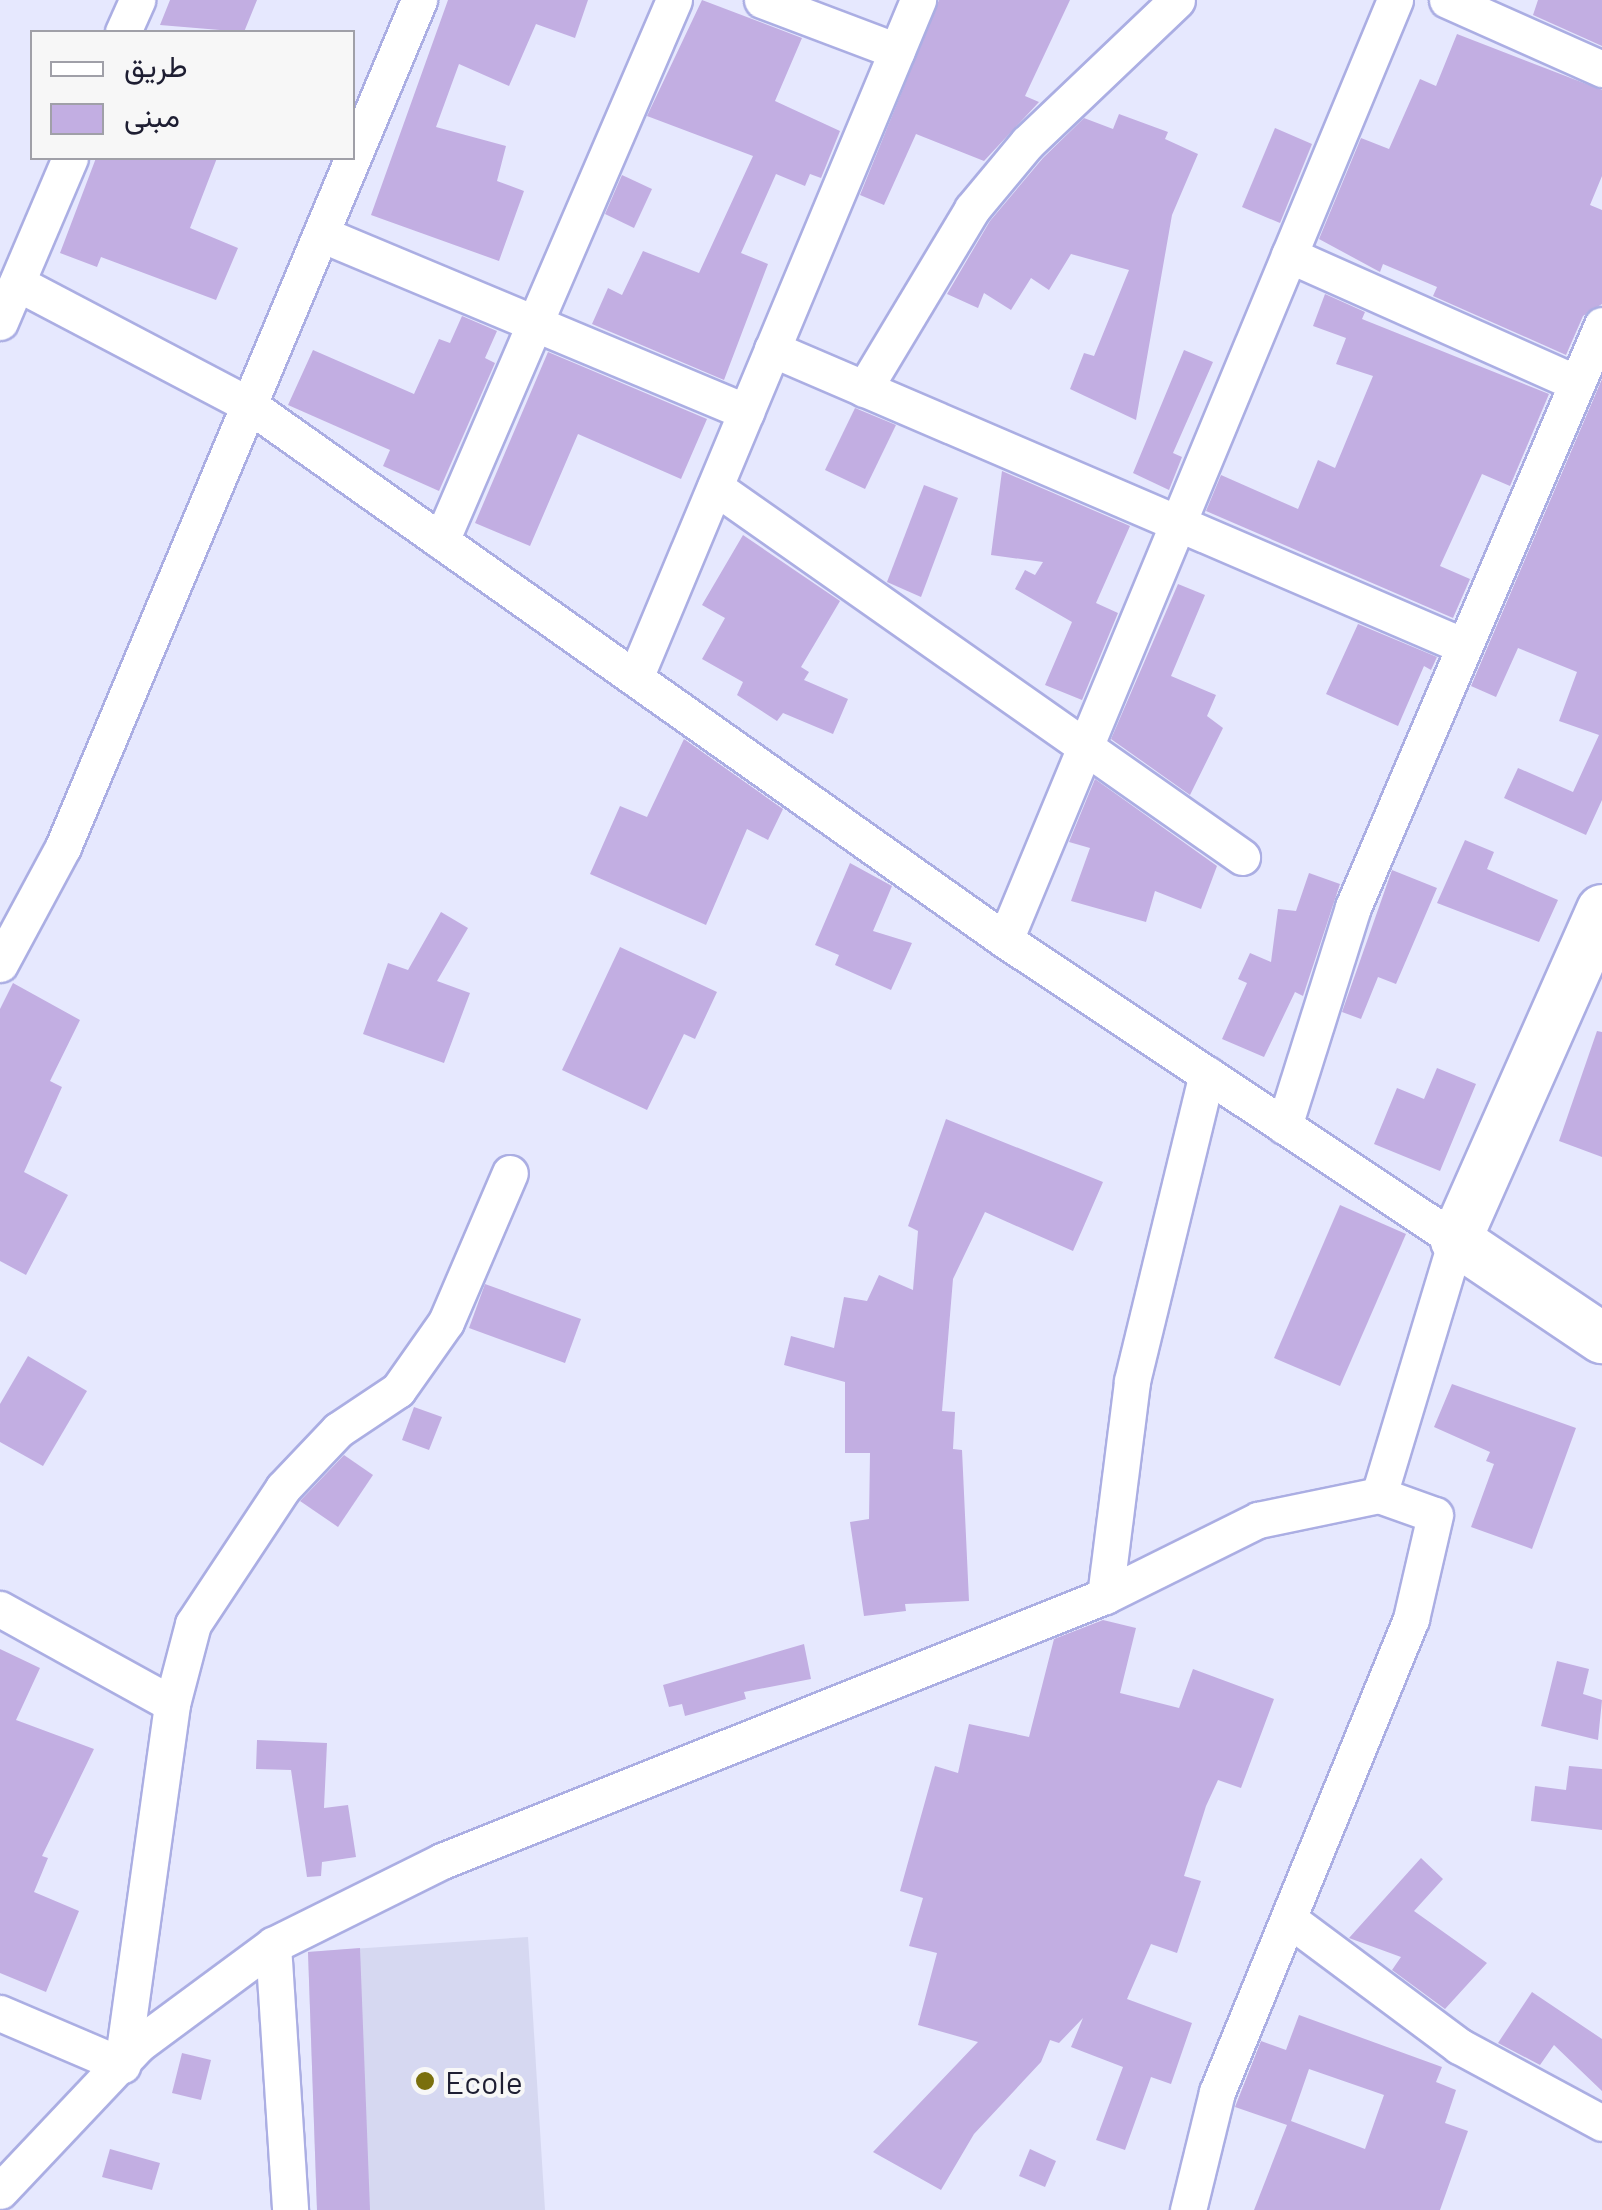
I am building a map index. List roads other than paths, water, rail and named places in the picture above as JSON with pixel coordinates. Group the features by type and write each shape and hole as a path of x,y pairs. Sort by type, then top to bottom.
{"street":[{"path":"124,30 137,0"},
{"path":"355,153 419,0"},
{"path":"442,541 674,0"},
{"path":"762,0 896,51"},
{"path":"635,678 918,0"},
{"path":"864,389 972,209 1028,144 1177,0"},
{"path":"1005,940 1395,0"},
{"path":"1447,0 1602,68"},
{"path":"0,322 69,160"},
{"path":"0,964 63,847 352,160"},
{"path":"321,234 746,412"},
{"path":"1289,255 1577,383"},
{"path":"17,282 249,405 1005,940 1602,1338"},
{"path":"1284,1126 1353,908 1602,325"},
{"path":"772,350 1464,646"},
{"path":"715,487 1242,856"},
{"path":"1379,1496 1456,1240 1602,910"},
{"path":"1105,1596 1132,1381 1207,1074"},
{"path":"122,2064 172,1704 193,1624 225,1565 338,1430 398,1390 446,1322 510,1173"},
{"path":"0,2192 122,2064 273,1945 442,1860 1105,1596 1258,1520 1379,1496 1435,1516 1411,1619 1217,2092 1188,2210"},
{"path":"0,1609 172,1704"},
{"path":"1290,1920 1458,2046 1602,2123"},
{"path":"273,1945 290,2210"},
{"path":"0,2013 122,2064"}],"place":[{"name":"Ecole","path":"425,2081"}]}
